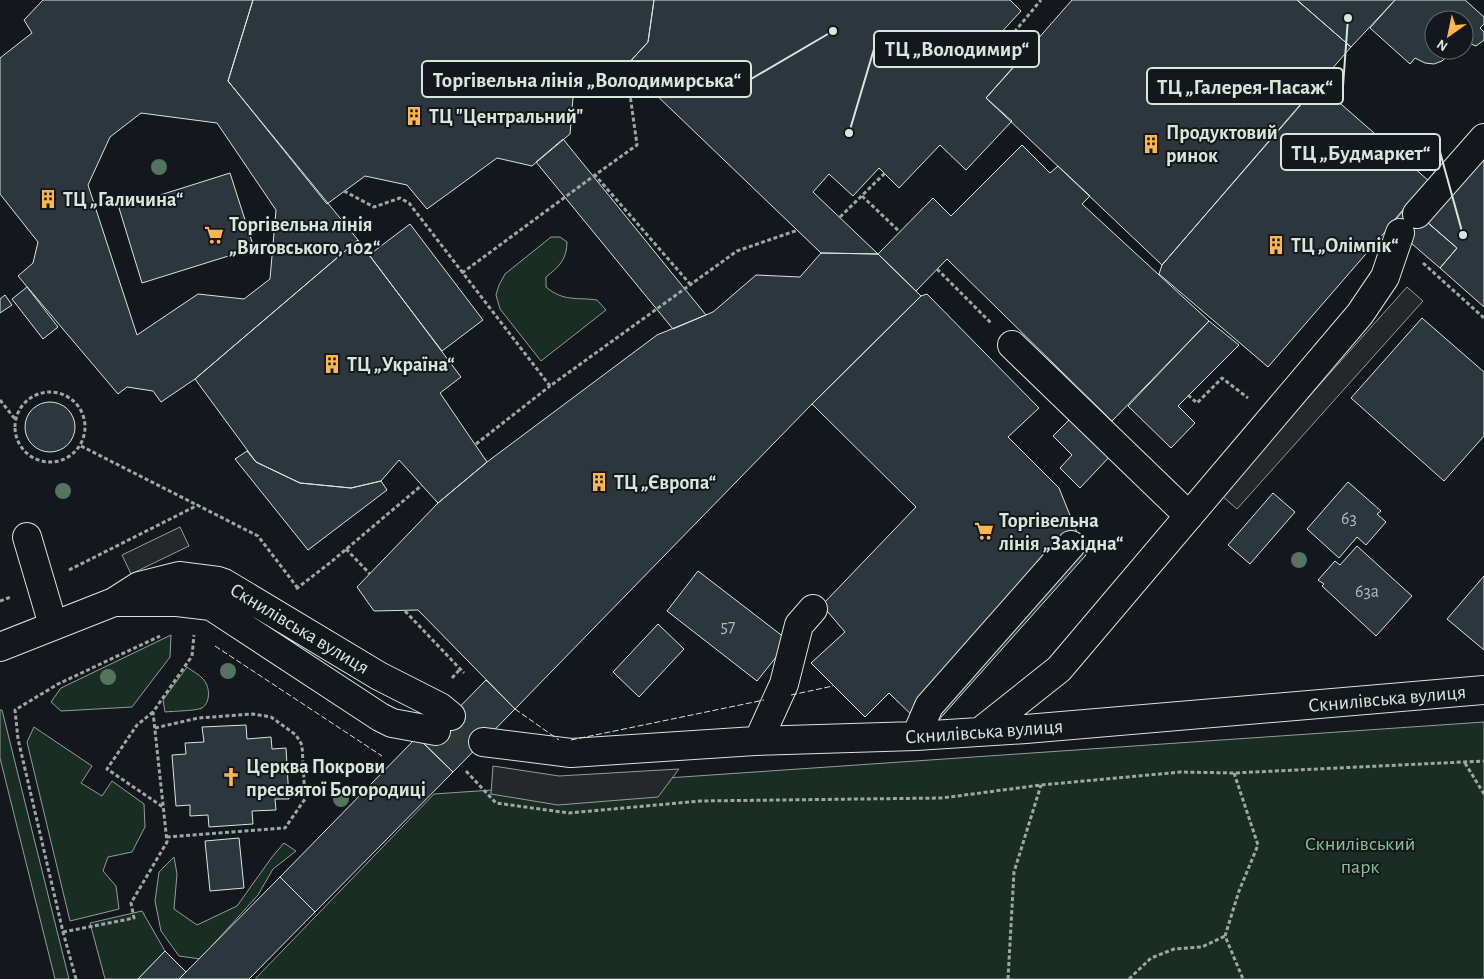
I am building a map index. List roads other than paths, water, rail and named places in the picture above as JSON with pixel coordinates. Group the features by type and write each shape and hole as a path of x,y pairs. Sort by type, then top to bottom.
{"street":[{"path":"981,731 1059,669 1189,516 1360,314 1385,277 1408,223 1484,138"},
{"path":"1012,344 1189,516"},
{"path":"27,537 53,625"},
{"path":"916,736 929,706 1071,545"},
{"name":"Скнилівська вулиця","path":"0,647 114,602 139,586 180,576 224,582 379,676 440,707 443,724 392,723 380,718 211,606 178,602 114,602"},
{"path":"754,741 759,739 784,684 799,625 814,609"},
{"name":"Скнилівська вулиця","path":"483,742 571,753 754,741 916,736 1026,729 1484,690"}],"tunnel":[{"path":"436,731 478,738"}],"place":[{"name":"ТЦ „Галерея-Пасаж“","path":"1348,18"},
{"name":"Торгівельна лінія „Володимирська“","path":"833,31"},
{"name":"ТЦ \"Центральний\"","path":"414,116"},
{"name":"ТЦ „Володимир“","path":"849,133"},
{"name":"Продуктовий ринок","path":"1151,144"},
{"name":"ТЦ „Галичина“","path":"48,199"},
{"name":"Торгівельна лінія „Виговського, 102“","path":"214,235"},
{"name":"ТЦ „Будмаркет“","path":"1463,235"},
{"name":"ТЦ „Олімпік“","path":"1276,245"},
{"name":"ТЦ „Україна“","path":"332,364"},
{"name":"ТЦ „Європа“","path":"599,482"},
{"name":"Торгівельна лінія „Західна“","path":"984,531"},
{"name":"Церква Покрови пресвятої Богородиці","path":"231,777"}],"park label":[{"name":"Скнилівський парк","path":"1360,854"}]}
